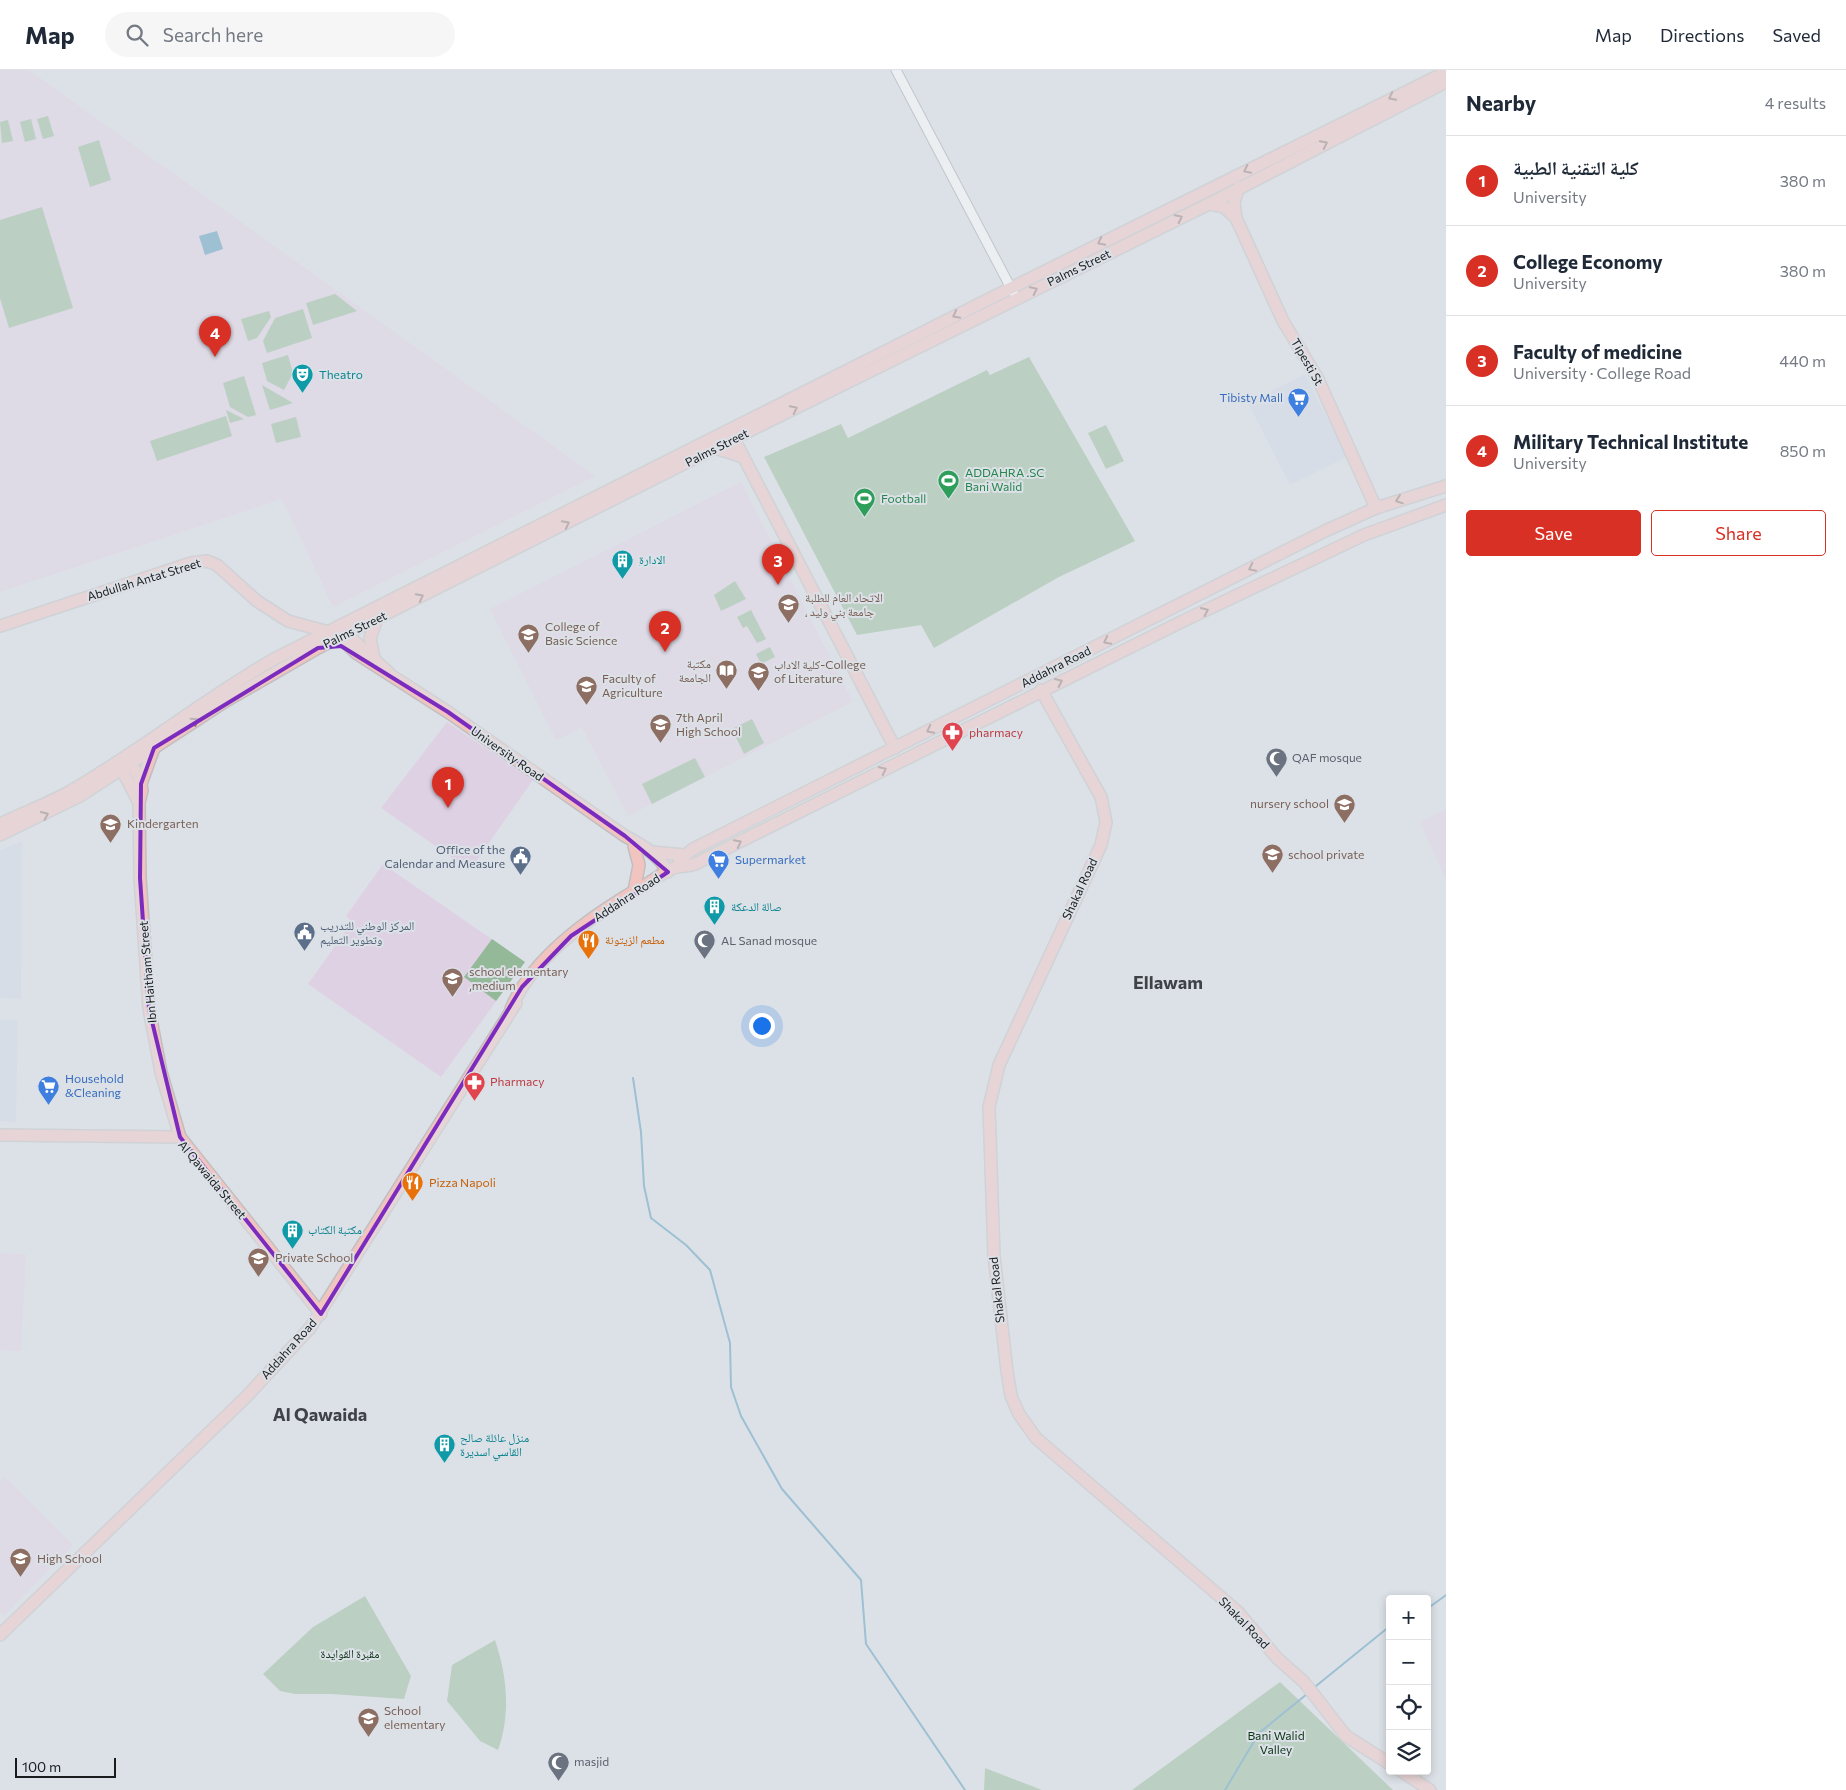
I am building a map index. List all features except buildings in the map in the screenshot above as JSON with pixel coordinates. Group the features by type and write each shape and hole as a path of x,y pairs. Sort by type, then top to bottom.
{"main road":[{"name":"Palms Street","path":"0,824 55,799 154,748 226,701 318,648 344,630 731,436 1011,288 1276,162 1440,77"},
{"name":"Palms Street","path":"0,835 62,807 103,782 124,762 241,678 330,632 344,630 377,619 715,448 731,436 750,430 1209,204 1239,187 1276,162"},
{"path":"1236,218 1234,202 1239,187"},
{"path":"1209,204 1224,207 1236,218"},
{"name":"Tipesti St","path":"1236,218 1283,321 1318,379 1376,508"},
{"path":"742,456 750,430"},
{"path":"731,436 895,748"},
{"path":"715,448 742,456"},
{"name":"Addahra Road","path":"0,1635 246,1397 296,1344 321,1314 351,1262 511,1009 534,980 569,945 578,931 634,891 672,869 685,855 1376,508 1446,486"},
{"name":"Addahra Road","path":"672,869 696,864 1042,690 1364,535 1446,506"},
{"name":"Abdullah Antat Street","path":"0,626 201,561 212,562 222,568 257,601 284,618 309,628 330,632"},
{"path":"374,658 370,638 377,619"},
{"name":"University Road","path":"344,630 346,643 352,650 448,712 625,836 651,852 672,869"},
{"name":"University Road","path":"344,630 389,673"},
{"path":"318,648 335,646 352,650"},
{"name":"Shakal Road","path":"1042,690 1097,787 1104,807 1106,822 1101,845 1005,1051 990,1096 994,1256 1011,1396 1026,1426 1036,1438 1238,1612 1277,1658 1304,1682 1346,1736 1386,1761"},
{"path":"138,793 154,748"},
{"path":"124,762 138,793"},
{"path":"103,782 120,783 138,793"},
{"name":"Ibn Haitham Street","path":"138,793 140,878 149,1009 161,1072 180,1138"},
{"name":"University Road","path":"625,836 634,846 672,869"},
{"path":"634,846 638,872 634,891"},
{"path":"651,852 685,855"},
{"name":"Al Qawaida Street","path":"0,1135 180,1138 321,1314"},
{"path":"1407,1775 1430,1790"}],"street":[{"path":"896,70 1016,299"}],"highlighted area":[{"path":"341,646 448,712 625,836 668,872 571,936 522,987 321,1314 180,1137 149,1009 140,878 141,784 154,748 318,648"}],"shaded area":[{"path":"0,70 29,70 595,476 333,607 282,499 0,592"},
{"path":"1305,374 1347,457 1290,485 1248,403"},
{"path":"741,482 853,702 628,816 582,728 556,740 490,609"},
{"path":"447,722 533,780 470,870 381,808"},
{"path":"1446,809 1446,881 1420,822"},
{"path":"22,841 21,999 0,998 0,850"},
{"path":"383,864 525,962 441,1077 308,984 352,922 346,916"},
{"path":"0,1020 18,1020 16,1122 0,1121"},
{"path":"0,1253 26,1254 21,1351 0,1350"},
{"name":"High School","path":"5,1477 73,1545 4,1616 0,1611 0,1482"}],"green space":[{"path":"48,116 54,136 43,139 37,119"},
{"path":"31,119 36,139 25,142 20,122"},
{"path":"8,120 13,141 2,143 0,122"},
{"path":"99,140 111,180 90,187 78,147"},
{"path":"42,207 73,308 9,328 0,298 0,220"},
{"path":"335,294 357,311 313,325 306,303"},
{"path":"303,309 312,338 267,353 263,341 275,318"},
{"path":"269,311 271,317 257,338 248,341 241,319"},
{"path":"288,355 293,373 284,390 267,381 262,363"},
{"name":"ADDAHRA .SC Bani Walid","path":"1029,357 1135,541 1059,577 934,648 921,625 857,635 764,457 841,424 848,438 987,370 990,375"},
{"path":"244,376 256,415 248,417 230,407 223,383"},
{"path":"262,385 293,403 270,410"},
{"path":"226,410 244,419 230,423"},
{"path":"226,416 232,436 157,461 150,441"},
{"path":"296,417 301,437 276,443 271,424"},
{"path":"1106,425 1124,461 1106,469 1088,433"},
{"path":"735,581 746,599 721,611 714,595"},
{"path":"751,610 766,639 757,643 747,626 743,628 737,617"},
{"path":"770,647 775,657 761,664 756,654"},
{"path":"752,719 764,743 744,754 732,729"},
{"path":"695,758 705,777 652,804 642,784"},
{"path":"492,939 525,962 496,1001 464,977"},
{"name":"مقبرة القوايدة","path":"365,1596 411,1676 404,1699 331,1694 295,1694 280,1691 263,1674 313,1627"},
{"path":"495,1640 505,1681 506,1695 505,1723 498,1750 480,1741 447,1701 452,1665"},
{"name":"Bani Walid Valley","path":"1280,1682 1393,1790 1132,1790"},
{"path":"985,1768 1042,1790 984,1790"}],"water":[{"path":"217,231 223,249 205,255 199,236"}],"waterway":[{"path":"633,1078 641,1132 644,1186 651,1218 686,1245 710,1270 730,1343 731,1387 741,1416 782,1489 861,1580 866,1644 965,1790"},
{"path":"1431,1606 1446,1595"},
{"path":"1316,1686 1386,1629"},
{"path":"1225,1790 1259,1733 1307,1694"}],"place":[{"name":"Military Technical Institute","path":"215,357"},
{"name":"Theatro","path":"303,394"},
{"name":"Tibisty Mall","path":"1299,417"},
{"name":"ADDAHRA .SC Bani Walid","path":"949,499"},
{"name":"Football","path":"865,518"},
{"name":"ِالادارة","path":"623,579"},
{"name":"Faculty of medicine","path":"778,585"},
{"name":"الاتحاد العام للطلبة ، جامعة بني وليد","path":"789,624"},
{"name":"College Economy","path":"665,652"},
{"name":"College of Basic Science","path":"529,653"},
{"name":"مكتبة الجامعة","path":"727,690"},
{"name":"كلية الاداب-College of Literature","path":"758,691"},
{"name":"Faculty of Agriculture","path":"586,705"},
{"name":"7th April High School","path":"660,744"},
{"name":"pharmacy","path":"953,752"},
{"name":"QAF mosque","path":"1276,777"},
{"name":"كلية التقنية الطبية","path":"448,808"},
{"name":"nursery school","path":"1345,823"},
{"name":"Kindergarten","path":"111,843"},
{"name":"school private","path":"1272,874"},
{"name":"Office of the Calendar and Measure","path":"521,876"},
{"name":"Supermarket","path":"719,879"},
{"name":"صالة الدعكة","path":"715,926"},
{"name":"المركز الوطني للتدريب وتطوير التعليم","path":"304,952"},
{"name":"مطعم الزيتونة","path":"589,959"},
{"name":"AL Sanad mosque","path":"705,960"},
{"name":"school elementary ,medium","path":"453,998"},
{"name":"Pharmacy","path":"474,1101"},
{"name":"Household &Cleaning","path":"49,1105"},
{"name":"Pizza Napoli","path":"413,1202"},
{"name":"مكتبة الكتاب","path":"292,1249"},
{"name":"Private School","path":"259,1277"},
{"name":"منزل عائلة صالح القاسي اسديرة","path":"444,1464"},
{"name":"High School","path":"21,1578"},
{"name":"School elementary","path":"368,1737"},
{"name":"masjid","path":"558,1781"}],"district":[{"name":"Ellawam","path":"1168,983"},
{"name":"Al Qawaida","path":"320,1415"}]}
